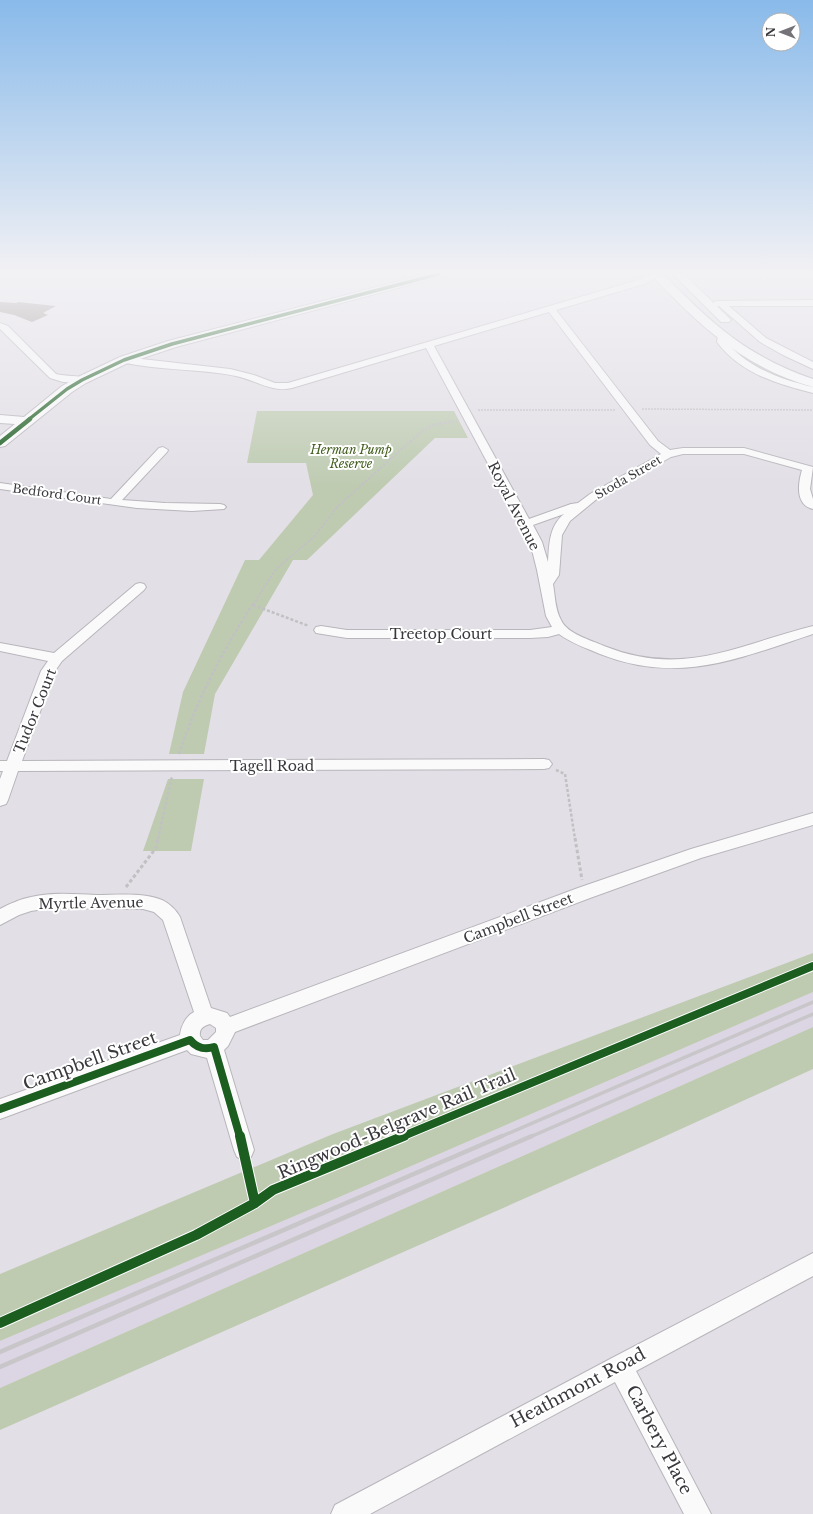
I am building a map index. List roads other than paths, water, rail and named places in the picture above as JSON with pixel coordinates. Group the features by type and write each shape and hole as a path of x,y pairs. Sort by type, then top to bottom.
{"main road":[{"path":"0,443 67,389 82,380 124,360 170,345"},
{"path":"733,345 770,365 813,383"},
{"path":"755,345 784,361 813,374"},
{"path":"0,419 27,421"}],"street":[{"path":"22,345 53,376 63,379 82,380"},
{"path":"124,360 231,372 247,375 273,386 282,388 434,345"},
{"path":"578,345 654,444 668,454"},
{"path":"723,345 735,357 752,368 795,385 813,390"},
{"path":"771,345 813,366"},
{"name":"Royal Avenue","path":"429,346 472,414 536,542 552,616 561,629 585,643 611,654 637,661 658,664 697,662 730,655 813,630"},
{"name":"Bedford Court","path":"114,502 163,450"},
{"name":"Stoda Street","path":"526,524 542,520 585,502 658,458 668,454 690,451 744,451 811,469"},
{"path":"811,469 803,484 804,494 813,506"},
{"name":"Bedford Court","path":"0,486 158,507 220,507"},
{"name":"Stoda Street","path":"546,586 553,575 556,535 565,519 585,502"},
{"name":"Tudor Court","path":"0,800 6,766 48,671 57,658 140,587"},
{"name":"Treetop Court","path":"321,630 347,634 530,634 548,633 561,629"},
{"path":"0,647 57,658"},
{"name":"Tagell Road","path":"6,766 544,764"},
{"name":"Campbell Street","path":"226,1027 584,892 697,853 813,819"},
{"name":"Myrtle Avenue","path":"0,918 13,910 31,904 50,901 151,902 165,909 171,917 205,1017"},
{"path":"205,1017 216,1017 220,1019 226,1027 226,1032 222,1041 214,1047 208,1049 197,1047 190,1040 190,1028 198,1019 205,1017"},
{"name":"Campbell Street","path":"0,1109 190,1040"},
{"path":"214,1047 244,1150"},
{"name":"Heathmont Road","path":"344,1514 813,1264"},
{"name":"Carbery Place","path":"620,1366 698,1514"}],"railway":[{"path":"500,1137 813,1002"},
{"path":"530,1137 813,1014"},
{"path":"0,1352 502,1136"},
{"path":"0,1367 532,1136"}],"park label":[{"name":"Herman Pump Reserve","path":"351,456"}]}
